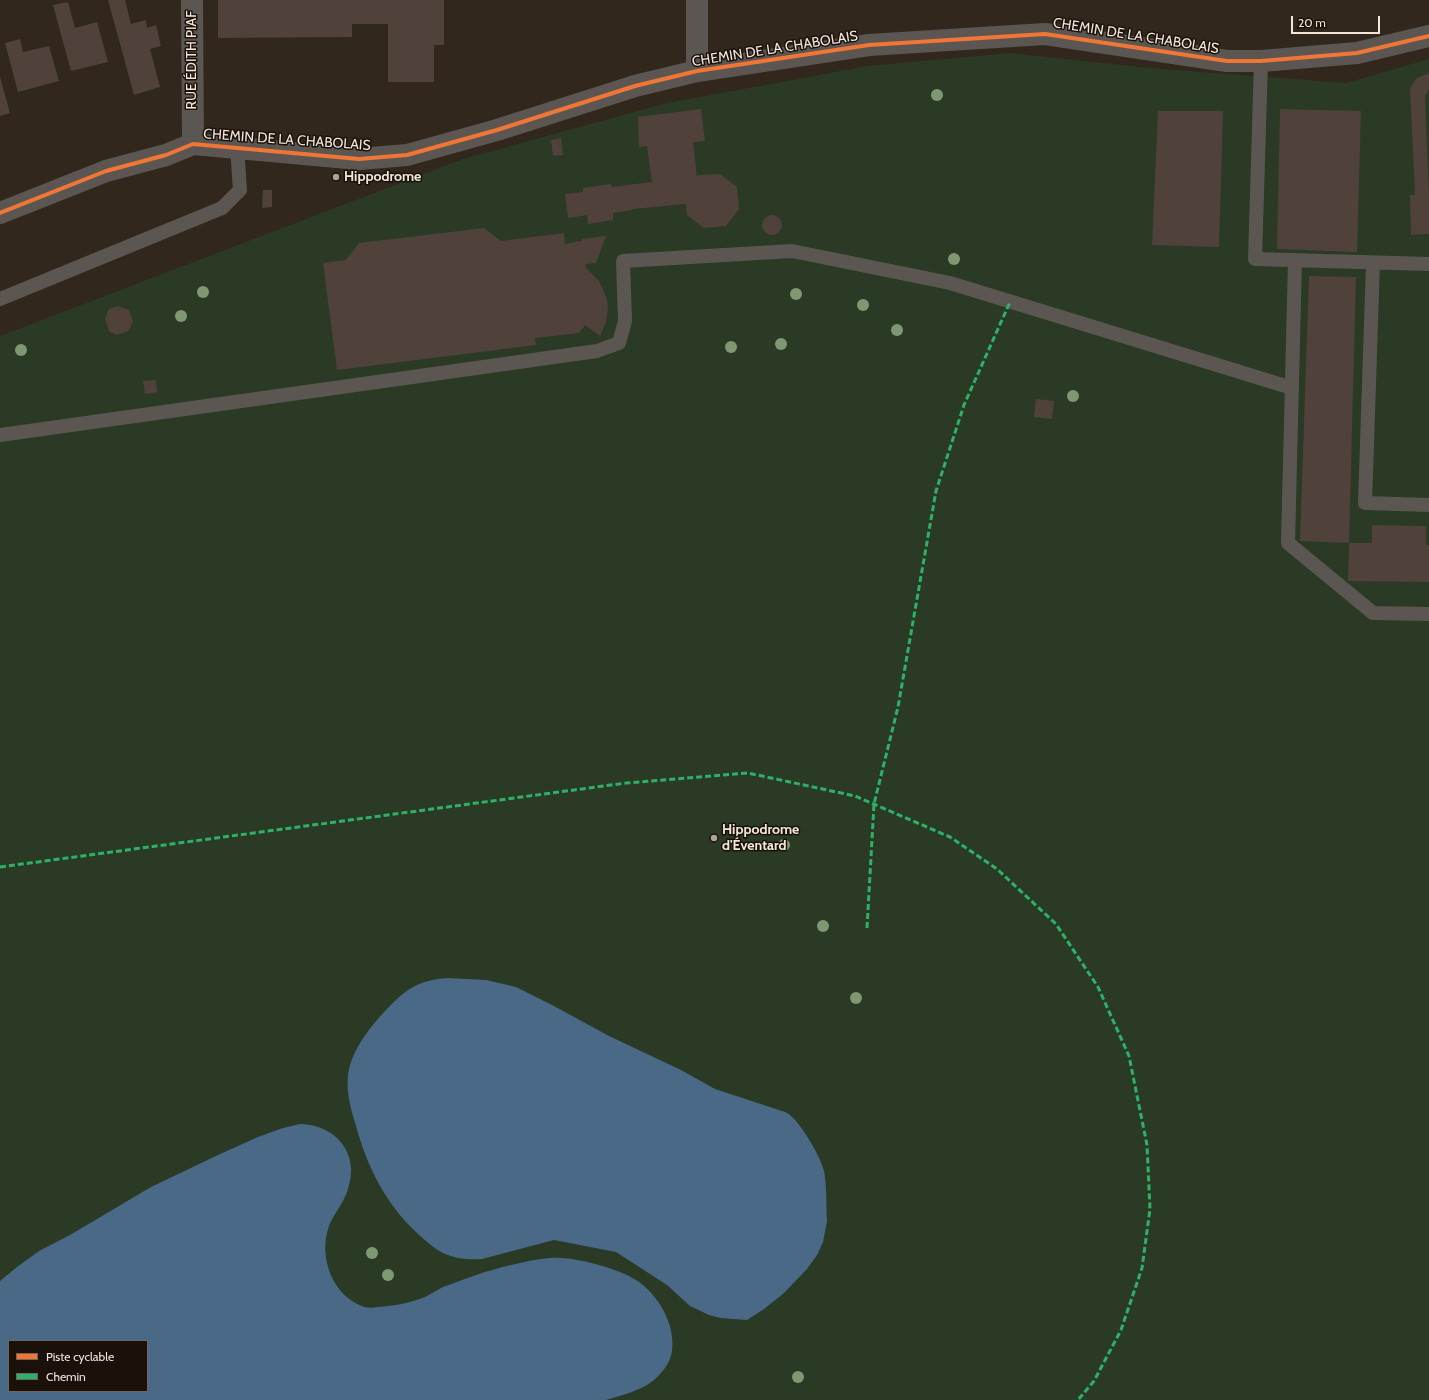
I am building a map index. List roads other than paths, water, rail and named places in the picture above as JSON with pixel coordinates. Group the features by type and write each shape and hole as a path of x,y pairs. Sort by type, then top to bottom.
{"street":[{"name":"RUE ÉDITH PIAF","path":"192,0 193,144"},
{"path":"697,71 698,0"},
{"name":"CHEMIN DE LA CHABOLAIS","path":"0,213 106,171 166,155 193,144 359,159 407,155 497,130 635,86 697,71 869,45 1045,34 1227,61 1261,61 1357,54 1429,36"}],"lane":[{"path":"1261,61 1255,259 1429,264"},
{"path":"0,299 222,208 240,190 237,147"},
{"path":"0,435 597,351 619,343 625,321 623,261 792,250 950,283 1292,388"},
{"path":"1295,260 1288,543 1373,613 1429,614"},
{"path":"1373,263 1366,503 1429,505"}],"water":[{"path":"448,978 486,980 516,987 609,1036 681,1070 715,1089 790,1115 814,1147 822,1165 825,1177 827,1221 823,1242 817,1255 807,1269 784,1293 747,1320 721,1318 709,1315 690,1306 667,1285 616,1252 554,1240 482,1259 467,1259 448,1255 429,1244 396,1209 387,1197 372,1170 360,1141 351,1107 348,1095 348,1075 353,1057 362,1040 373,1024 400,996 420,983"},
{"path":"300,1124 313,1126 334,1136 342,1143 348,1153 351,1164 351,1176 348,1189 329,1226 325,1250 330,1274 343,1294 353,1302 369,1308 408,1303 425,1297 443,1287 476,1275 512,1265 550,1258 582,1261 618,1271 636,1280 651,1293 664,1311 671,1331 673,1341 672,1351 666,1367 649,1384 631,1392 606,1400 0,1400 0,1281 39,1251 70,1235 151,1187 258,1137 283,1128"}],"place":[{"name":"Hippodrome","path":"336,177"},
{"name":"Hippodrome d'Éventard","path":"714,838"}]}
